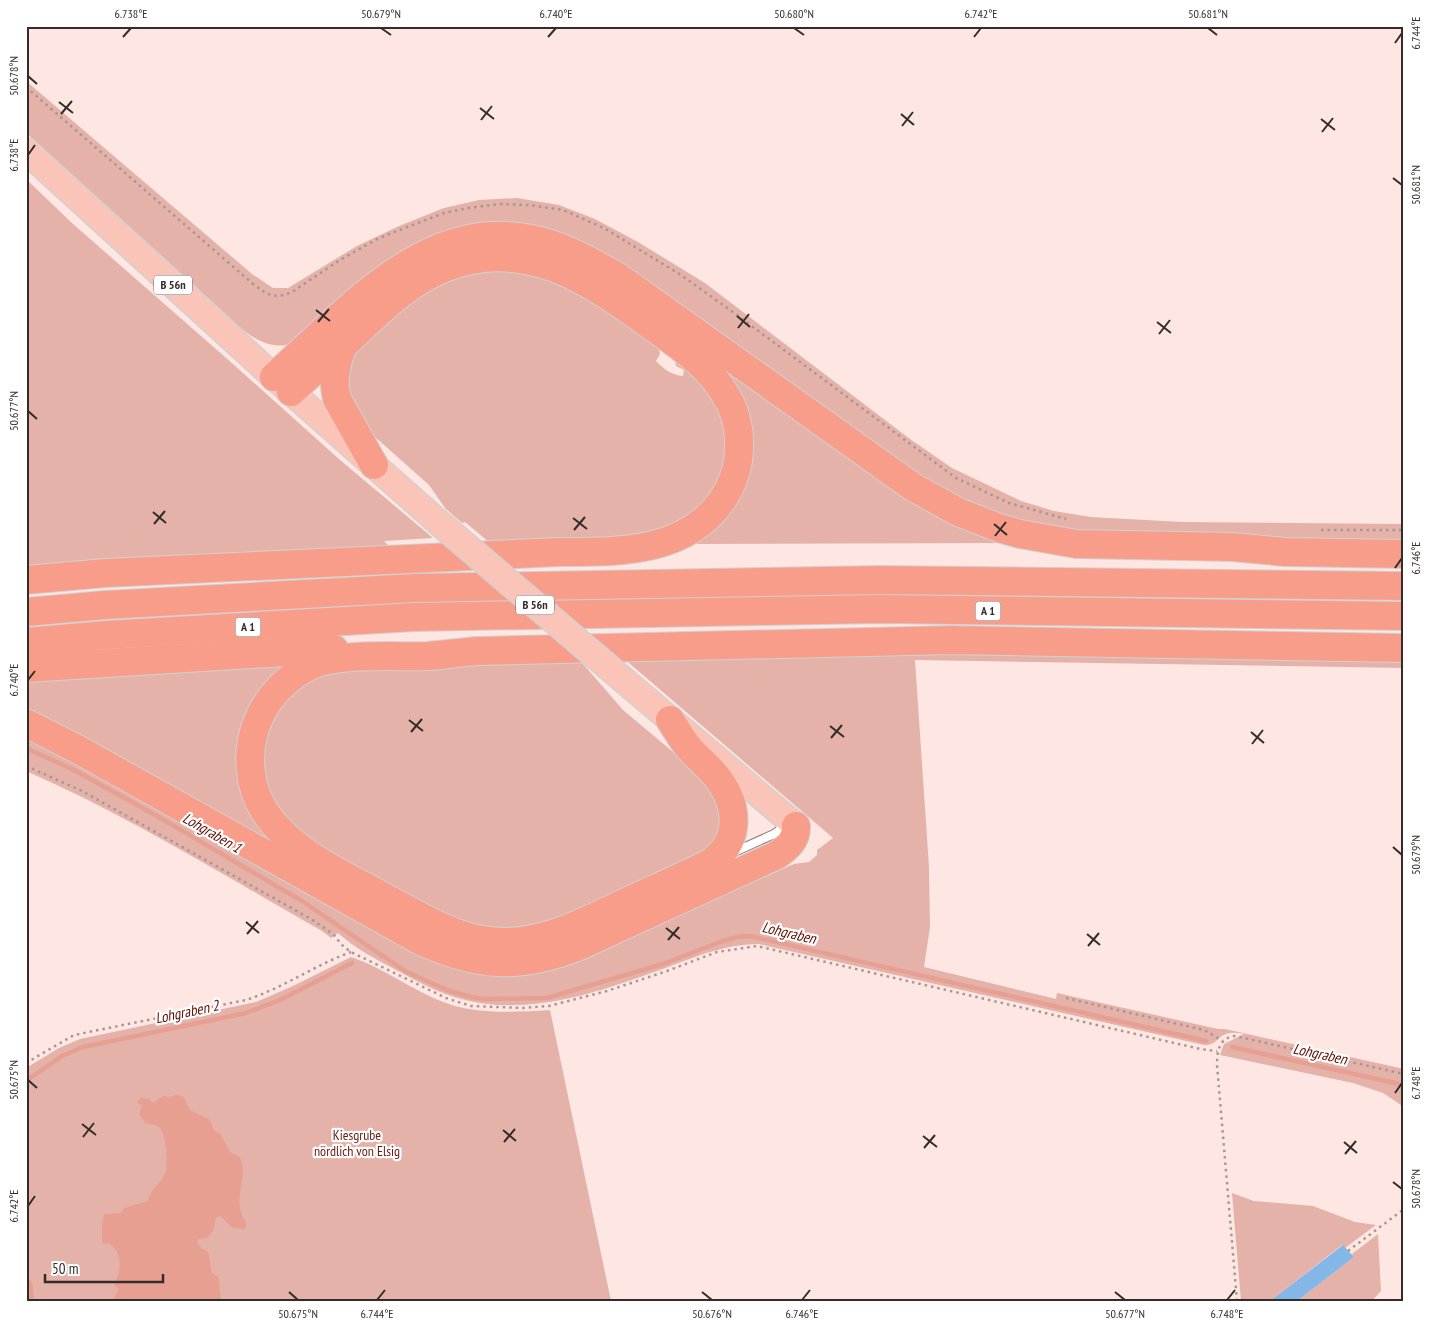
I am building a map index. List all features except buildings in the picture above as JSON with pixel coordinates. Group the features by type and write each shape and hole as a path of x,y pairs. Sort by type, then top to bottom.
{"highway":[{"path":"282,385 364,294 380,281 415,259 444,246 476,239 501,236 530,238 591,261 618,277 913,487 972,518 1020,534 1076,544 1232,547 1285,552"},
{"path":"26,580 106,573 549,552 632,550 670,540 690,531 706,519 726,494 737,466 739,451 736,420 726,395 705,368 672,340 595,287 574,276 534,261 498,256 480,258 448,266 418,282 399,295 343,345 282,385"},
{"path":"343,345 334,371 337,399 374,465"},
{"path":"880,580 1018,566 1159,555 1234,555 1285,552 1404,554"},
{"name":"A 1","path":"26,612 105,605 415,588 880,580 1404,586"},
{"name":"A 1","path":"26,642 106,635 414,617 880,610 1404,616"},
{"path":"26,668 330,649 430,647 478,650 952,640 1404,648"},
{"path":"478,650 430,656 333,659 316,664 291,678 274,694 266,705 257,722 251,741 250,756 253,783 264,810 273,823 286,836 319,861 430,922 461,935 493,942 523,941 539,938 574,926 717,858 731,837 734,815 733,806 728,793 718,778 689,749 670,720"},
{"path":"26,723 79,750 419,940 456,956 477,960 504,963 528,961 546,958 579,946 777,856 794,839 794,824"}],"main road":[{"name":"B 56n","path":"26,151 282,385 437,521 794,824"}],"lane":[{"path":"717,858 794,824"}],"path":[{"path":"26,766 82,791 311,919 333,934 351,952 446,998 471,1006 523,1008 549,1006 607,991 717,952 757,946 1190,1047 1217,1051"},
{"path":"26,1063 74,1035 246,1000 274,990 333,959 351,952"},
{"path":"1066,998 1204,1030 1223,1041"},
{"path":"1237,1301 1218,1084 1217,1051 1223,1041 1228,1037 1235,1036 1404,1074"},
{"path":"1348,1251 1404,1209"}],"green space":[{"path":"26,81 252,274 273,288 288,288 357,246 399,226 444,208 479,200 517,198 559,205 595,219 638,242 705,283 910,439 952,468 1021,501 1054,511 1091,517 1182,522 1404,524 1404,545 1081,536 967,508 541,233 293,343 272,345 262,342 235,323 26,133"},
{"path":"26,179 73,224 340,460 433,538 384,541 393,550 26,566"},
{"path":"522,245 1010,543 686,544 710,525 737,402"},
{"path":"487,266 564,279 659,349 660,354 656,361 665,369 671,373 683,376 684,370 676,366 675,360 718,395 731,448 711,501 654,537 490,543 445,508 429,485 357,421 347,408 344,363 409,297"},
{"path":"820,652 1404,657 1404,668 915,660 929,867 930,927 924,967 1056,999 1057,993 1404,1069 1404,1107 1383,1093 1353,1083 1220,1055 1224,1044 1244,1034 1226,1034 1212,1044 1204,1045 759,944 719,949 610,987 560,1000 510,1005 486,1004 461,999 429,987 382,963 338,933 331,938 322,931 139,827 26,771 26,732 430,959 632,936 794,864 809,862 817,855 817,850 833,838 622,657"},
{"path":"519,659 525,664 580,662 584,665 623,710 697,772 723,802 718,845 542,930 460,927 330,857 274,810 258,755 275,706 317,672"},
{"path":"302,661 268,690 258,814 488,948 762,850 483,954 26,715 26,679"},
{"name":"Kiesgrube nördlich von Elsig","path":"351,957 377,968 441,1001 466,1009 514,1012 550,1010 611,1301 26,1301 26,1068 59,1048 80,1039 256,1002"},
{"path":"1232,1193 1254,1201 1313,1206 1355,1222 1376,1225 1345,1248 1342,1245 1270,1301 1241,1301"},
{"path":"1378,1234 1381,1291 1372,1301 1297,1301 1354,1257 1352,1254"}],"shaded area":[{"path":"175,1095 183,1096 190,1110 210,1120 214,1131 220,1133 230,1152 240,1157 243,1173 240,1206 247,1224 245,1229 233,1228 220,1216 216,1218 213,1231 207,1238 199,1239 197,1242 201,1248 208,1252 212,1273 219,1278 221,1301 112,1301 119,1290 114,1284 119,1273 120,1262 114,1247 109,1243 105,1244 102,1242 104,1214 121,1213 124,1208 148,1201 152,1192 165,1175 167,1167 162,1131 157,1126 146,1124 139,1114 142,1106 137,1102 141,1098 149,1099 153,1103 163,1096 170,1097"},
{"path":"26,1274 33,1285 34,1301 26,1301"}],"waterway":[{"name":"Lohgraben","path":"26,748 74,770 157,816 302,901 405,971 447,990 471,997 486,999 547,998 663,964 720,942 737,937 750,936 1206,1041"},
{"name":"Lohgraben 2","path":"26,1081 62,1056 83,1047 246,1013 280,1000 352,963"},
{"name":"Lohgraben","path":"1232,1047 1404,1085"}],"water label":[{"name":"Lohgraben 1","path":"212,833"}]}
